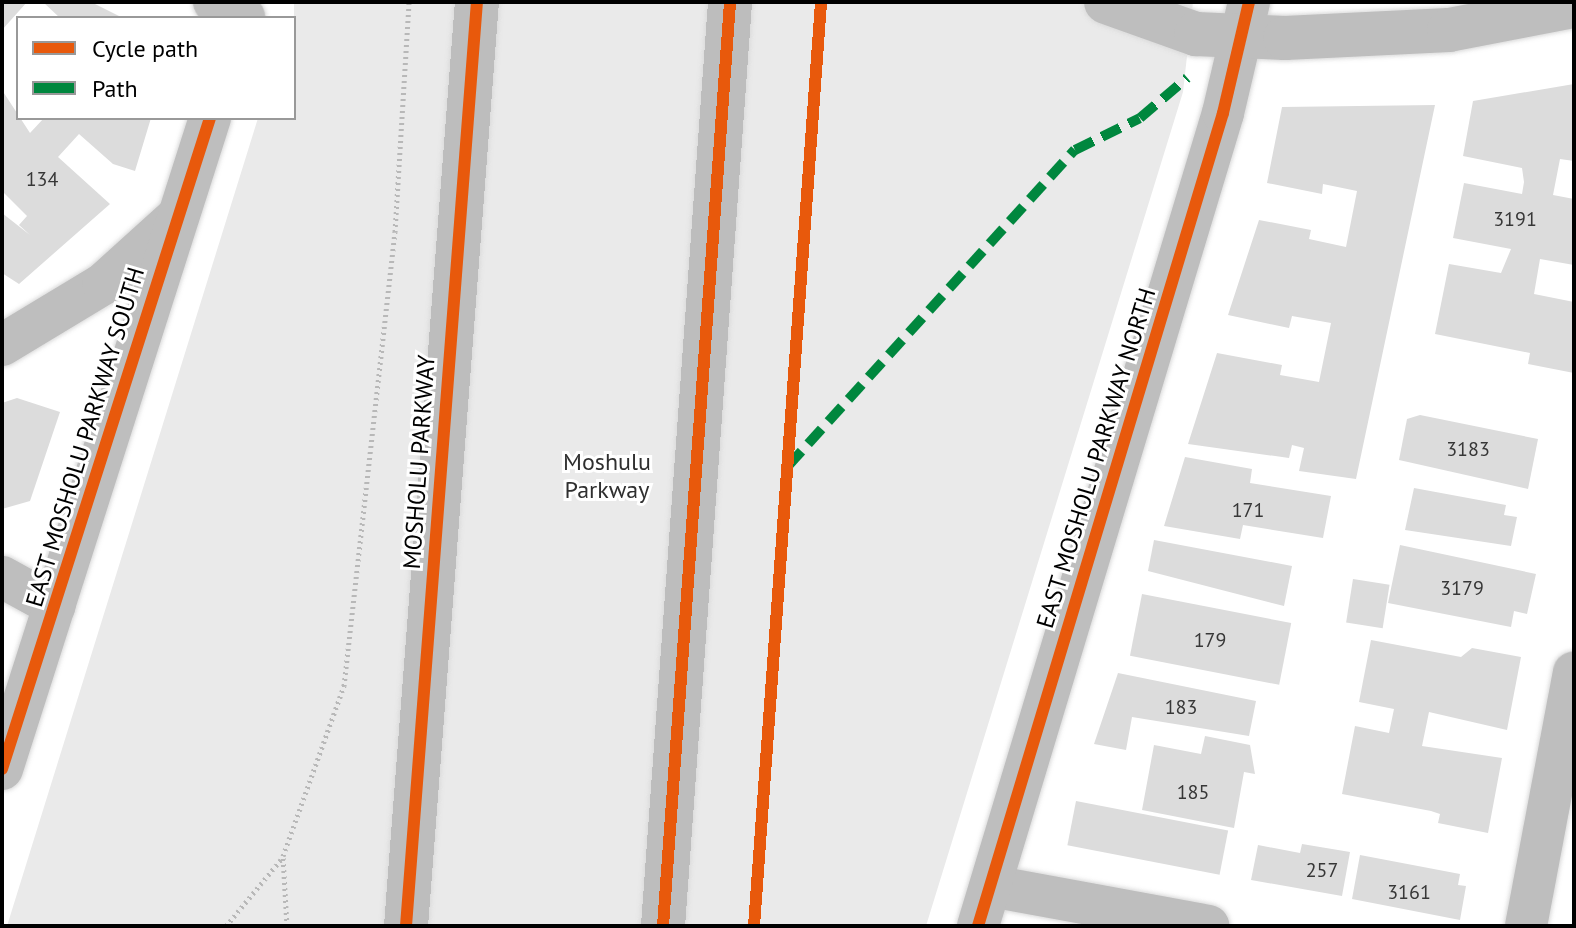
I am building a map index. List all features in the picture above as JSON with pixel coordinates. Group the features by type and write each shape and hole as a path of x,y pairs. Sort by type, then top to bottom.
{"main road":[{"name":"MOSHOLU PARKWAY","path":"406,926 477,2"},
{"path":"663,926 730,2"}],"street":[{"path":"1106,2 1196,34 1246,20 1449,30 1574,6"},
{"name":"EAST MOSHOLU PARKWAY NORTH","path":"978,926 1246,20"},
{"name":"EAST MOSHOLU PARKWAY SOUTH","path":"2,769 209,120"},
{"path":"2,345 103,284 177,217"},
{"path":"2,577 55,606"},
{"path":"1526,926 1574,672"},
{"path":"991,886 1208,926"}],"path":[{"path":"226,926 283,856 344,686 395,232 409,2"},
{"path":"283,856 287,926"}],"green space":[{"name":"Moshulu Parkway","path":"294,2 1193,2 1183,92 926,926 7,926 257,120 296,120"}],"building":[{"path":"2,2 27,2 2,30"},
{"path":"43,2 91,2 119,16 58,16"},
{"path":"1574,84 1574,161 1560,159 1553,195 1574,199 1574,265 1540,259 1534,294 1574,302 1574,373 1528,364 1530,353 1435,334 1449,264 1501,273 1511,249 1453,238 1464,183 1522,194 1524,182 1522,168 1463,156 1473,101"},
{"path":"2,90 16,112 16,120 22,120 30,133 42,120 150,120 135,171 113,164 79,134 58,157 110,204 19,284 2,273 2,213 30,235 19,225 27,216 2,191"},
{"path":"1435,105 1356,479 1299,471 1304,448 1292,445 1289,458 1188,444 1217,353 1282,365 1280,375 1319,382 1331,323 1292,316 1289,328 1228,315 1259,220 1311,230 1309,239 1346,247 1357,191 1323,184 1322,194 1267,183 1282,107"},
{"path":"17,398 60,412 30,501 2,509 2,403"},
{"path":"1420,415 1538,439 1528,489 1399,460 1407,419"},
{"path":"1185,457 1252,469 1250,483 1331,496 1323,538 1243,525 1240,539 1164,526"},
{"path":"1414,488 1506,505 1504,515 1517,517 1511,546 1405,530"},
{"path":"1154,540 1292,566 1284,606 1148,571"},
{"path":"1400,545 1536,574 1527,614 1514,611 1511,627 1388,603"},
{"path":"1353,579 1390,585 1383,628 1346,622"},
{"path":"1142,594 1291,623 1279,685 1130,656"},
{"path":"1371,640 1461,657 1472,648 1521,657 1507,730 1429,712 1422,746 1502,758 1488,833 1438,823 1440,814 1431,811 1342,794 1355,726 1389,733 1394,709 1359,702"},
{"path":"1118,673 1256,701 1249,736 1132,717 1126,750 1094,744"},
{"path":"1205,736 1250,745 1255,774 1244,772 1234,828 1142,810 1154,745 1201,754"},
{"path":"1076,801 1228,831 1220,875 1067,845"},
{"path":"1302,844 1350,852 1342,896 1251,880 1258,845 1300,853"},
{"path":"1360,855 1460,874 1458,885 1466,886 1460,920 1352,899"}],"marked path":[{"path":"788,466 1075,150 1140,118 1187,78"}],"cycle path":[{"path":"406,926 477,2"},
{"path":"663,926 730,2"},
{"path":"754,926 821,2"},
{"path":"978,926 1223,113 1249,2"},
{"path":"2,769 209,120"}]}
